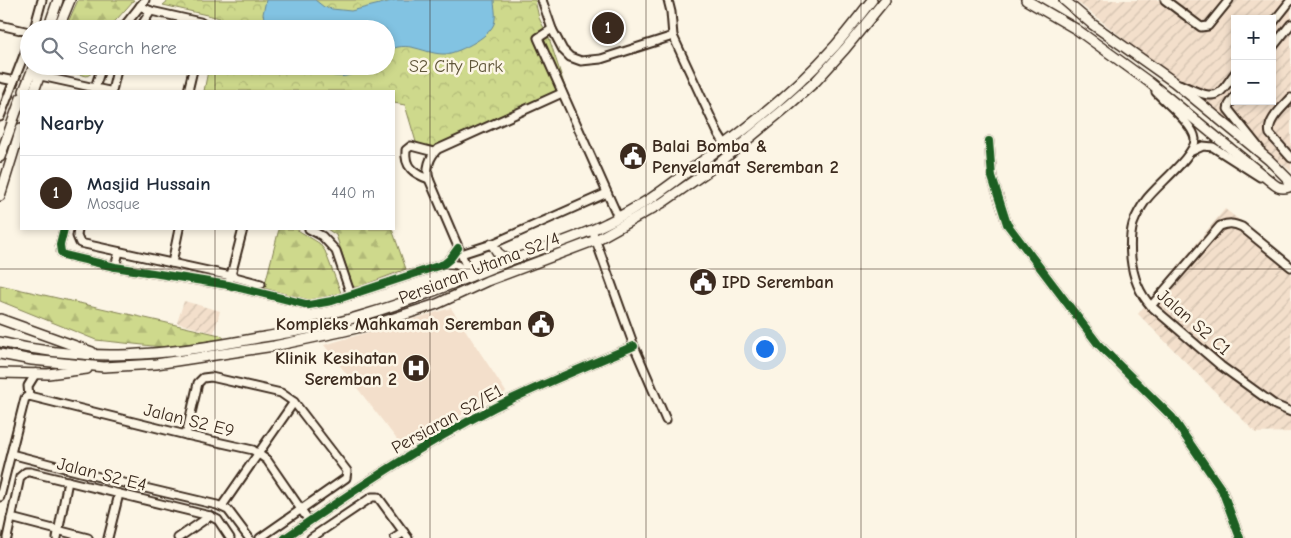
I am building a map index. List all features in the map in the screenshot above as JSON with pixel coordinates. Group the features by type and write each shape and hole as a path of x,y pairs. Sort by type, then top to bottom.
{"main road":[{"path":"51,20 58,0"},
{"path":"62,20 70,0"},
{"name":"Persiaran Utama S2/4","path":"0,342 33,350 105,356 156,354 205,348 320,327 365,315 471,277 592,230 618,218 657,194 725,145 787,93 812,69 834,47 872,0"},
{"name":"Persiaran Utama S2/4","path":"0,354 32,360 104,367 156,364 274,346 340,332 382,322 437,304 487,281 596,240 662,203 731,154 816,81 885,0"},
{"path":"1026,0 1076,29 1149,82 1270,181 1284,189 1289,187 1290,181 1269,160 1174,82 1092,24 1064,0"},
{"path":"25,90 33,75"},
{"path":"34,90 35,75"},
{"path":"0,157 20,101"},
{"path":"0,196 20,131"},
{"path":"657,194 662,203"},
{"path":"492,244 498,253 509,261"},
{"path":"471,277 476,280 487,281"},
{"path":"0,319 105,356"},
{"path":"0,373 36,374 104,367"}],"street":[{"path":"36,20 42,0"},
{"path":"129,20 145,0"},
{"path":"542,0 552,29 563,50 570,57 582,61 601,58 673,36"},
{"path":"668,0 673,36 731,154"},
{"path":"1165,0 1201,27 1208,26 1229,0"},
{"path":"1276,19 1291,0"},
{"path":"140,6 182,20"},
{"path":"145,20 151,11"},
{"path":"1276,43 1291,24"},
{"path":"0,25 20,30"},
{"path":"552,29 538,38 618,218"},
{"path":"0,117 20,65"},
{"path":"45,75 95,90 99,75"},
{"path":"110,90 115,75"},
{"path":"188,90 192,75"},
{"path":"0,78 14,81"},
{"path":"1174,82 1209,96 1214,96 1220,92 1231,78"},
{"path":"1149,82 1191,128 1195,141 1191,151"},
{"path":"471,277 429,179 427,172 429,161 434,152 446,145 562,93"},
{"path":"1231,101 1228,105 1230,114 1269,160"},
{"path":"1290,101 1270,123 1268,130 1291,158"},
{"path":"989,141 992,177 1007,224 1098,344 1172,418 1222,490 1240,538"},
{"path":"429,179 416,174 409,167 406,150 411,146 434,152"},
{"path":"1191,151 1203,146 1214,147 1258,176 1270,181"},
{"name":"Jalan S2 C1","path":"1191,151 1146,200 1133,224 1131,236 1132,267 1136,283 1143,297 1151,306 1221,366 1276,405 1291,412"},
{"path":"64,230 60,245 61,252 64,255 115,267 228,285 309,305 332,301 444,264 460,251 492,244 607,193"},
{"path":"1151,306 1220,226 1227,223 1233,223 1242,227 1291,267"},
{"path":"78,230 77,236 80,244 261,284"},
{"path":"172,263 179,230"},
{"path":"228,285 243,230"},
{"path":"311,230 322,236 336,251 351,295"},
{"path":"592,230 634,346 666,420"},
{"path":"115,267 119,252"},
{"path":"444,264 459,266 471,277"},
{"name":"Persiaran S2/E1","path":"286,538 405,457 443,435 496,407 634,346"},
{"path":"0,497 25,398 29,396 28,386 36,374"},
{"path":"186,435 198,383 203,378 211,377 281,393 294,402 347,470 348,475 346,478 260,538"},
{"name":"Jalan S2 E9","path":"29,396 258,453"},
{"path":"222,506 294,402"},
{"path":"258,453 267,460 309,521"},
{"path":"11,454 222,506 228,510 249,538"},
{"path":"0,461 9,463"},
{"name":"Jalan S2 E4","path":"6,538 22,474 30,472 210,516"},
{"path":"58,534 68,482"},
{"path":"108,538 119,494"},
{"path":"311,538 369,498 375,497 378,497 406,535 395,538"},
{"path":"178,538 210,516 218,520 230,538"},
{"path":"11,518 58,534 88,538"}],"shaded area":[{"path":"1076,0 1291,0 1291,171 1076,1"},
{"path":"1225,209 1291,260 1291,432 1256,433 1138,314"},
{"path":"184,301 220,311 214,333 177,323"},
{"name":"Klinik Kesihatan Seremban 2","path":"451,308 506,392 402,446 324,345"}],"green space":[{"path":"78,0 134,0 116,20 69,20"},
{"name":"S2 City Park","path":"169,0 535,0 539,18 549,38 566,90 429,149 416,142 405,105 395,103 395,90 204,90 207,75 395,75 395,20 220,20 220,18 163,5"},
{"path":"279,230 298,230 319,243 325,251 341,293 314,300 305,300 264,288"},
{"path":"328,230 392,230 406,269 359,287 354,287 336,235"},
{"path":"0,285 220,335 225,339 162,347 96,340 0,301"}],"water":[{"path":"266,0 315,0 324,7 351,11 396,0 494,0 495,17 489,31 476,42 452,53 438,54 409,47 395,48 395,20 265,20 263,14"}],"cycle path":[{"path":"989,141 992,177 1007,224 1098,344 1172,417 1222,490 1240,538"},
{"path":"64,230 60,245 61,252 64,255 115,267 228,285 309,305 332,301 444,264 458,248"},
{"path":"285,538 388,469 495,407 634,346"}],"place":[{"name":"Masjid Hussain","path":"608,28"},
{"name":"Balai Bomba & Penyelamat Seremban 2","path":"633,156"},
{"name":"IPD Seremban","path":"703,282"},
{"name":"Kompleks Mahkamah Seremban","path":"541,324"},
{"name":"Klinik Kesihatan Seremban 2","path":"416,368"}]}
